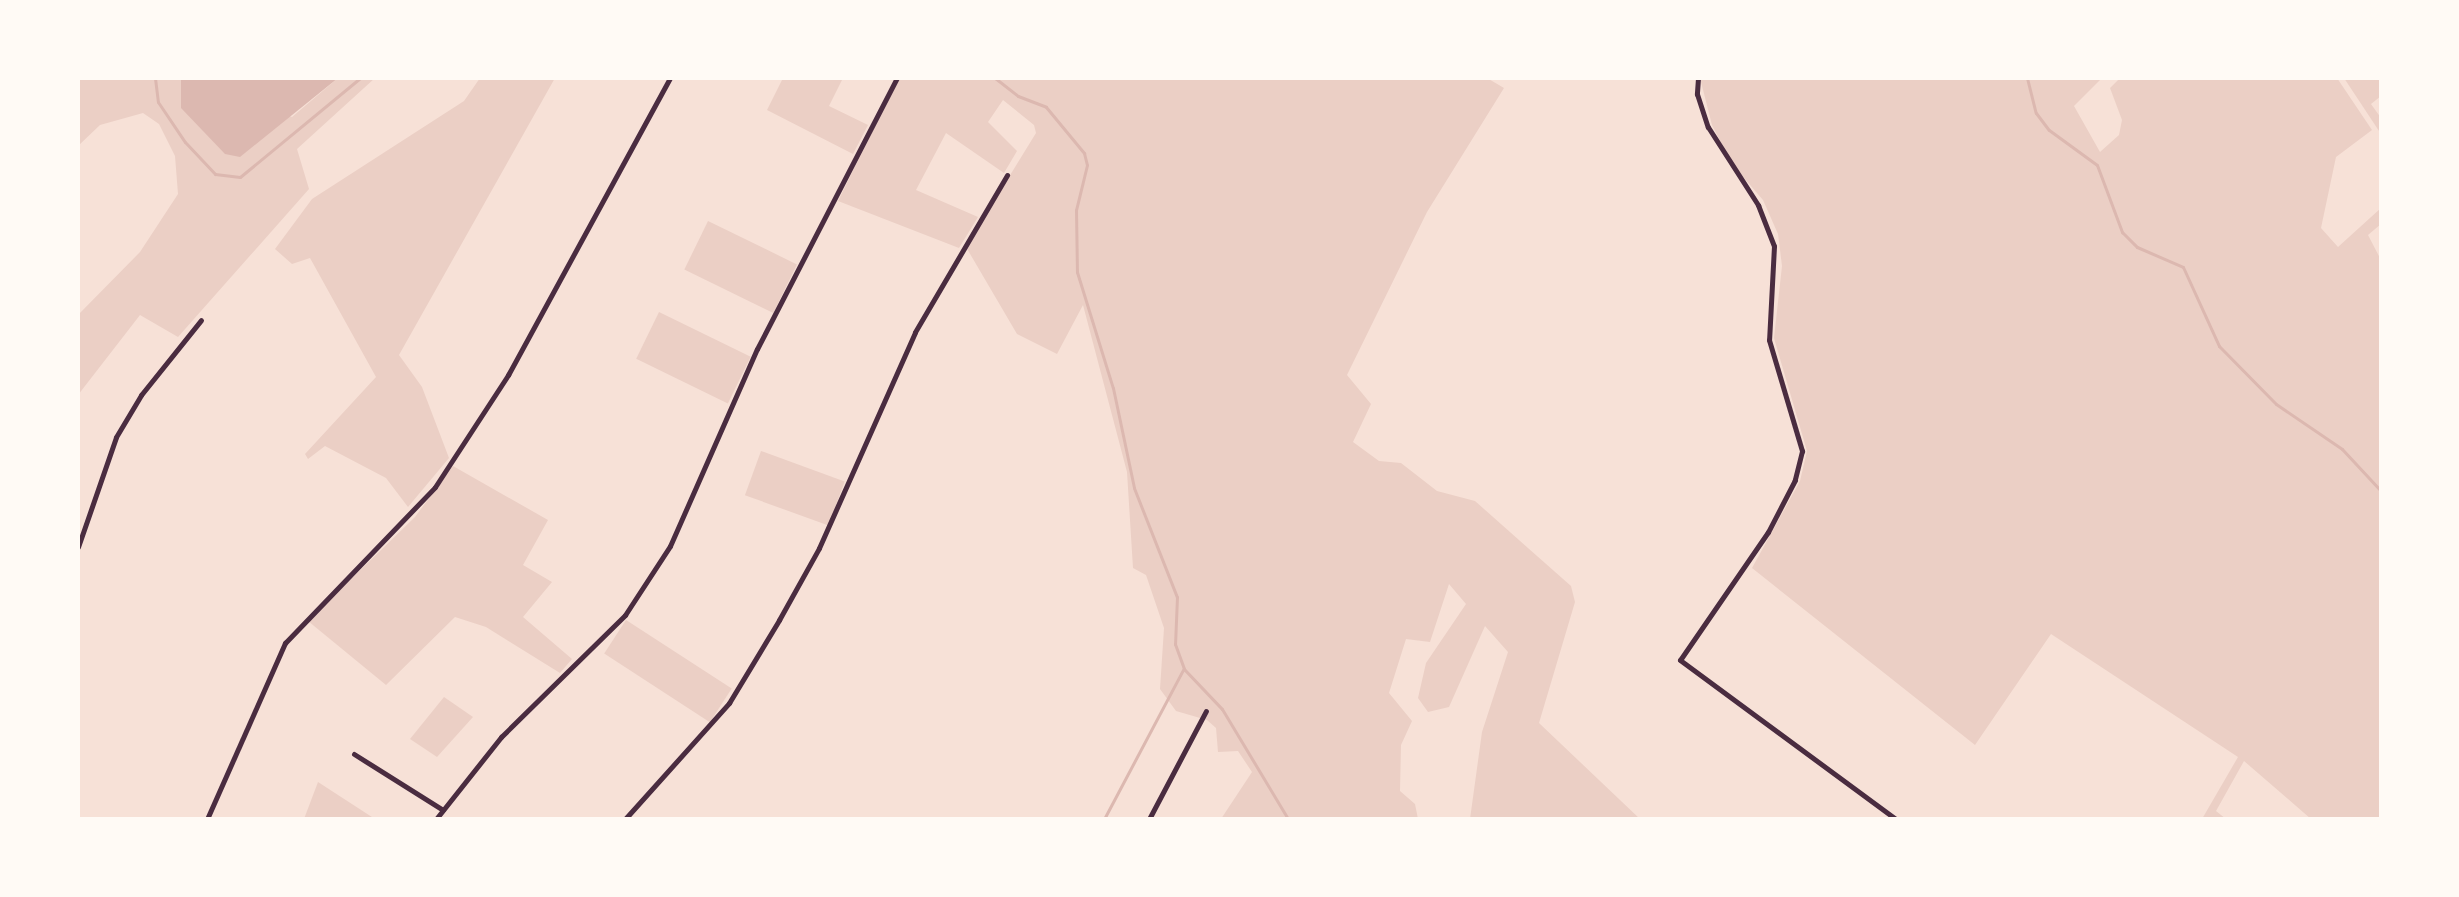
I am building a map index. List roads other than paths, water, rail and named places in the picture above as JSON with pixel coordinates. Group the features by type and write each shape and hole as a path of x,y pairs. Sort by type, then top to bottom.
{"street":[{"path":"207,819 285,643 435,487 508,375 670,78"},
{"path":"436,819 501,737 625,615 670,546 757,349 897,78"},
{"path":"1695,79 1708,127 1758,205 1774,246 1769,340 1802,451 1795,480 1768,532 1680,660 1896,819"},
{"path":"625,819 729,703 779,620 819,548 915,332 1007,175"},
{"path":"78,547 116,437 141,395 201,320"},
{"path":"1149,819 1206,711"},
{"path":"354,754 443,810"}],"waterway":[{"path":"155,78 158,102 185,142 215,174 240,177 360,78"},
{"path":"995,78 1018,96 1046,107 1084,153 1087,165 1076,210 1077,272 1113,388 1134,488 1177,597 1175,644 1184,669 1222,709 1288,819"},
{"path":"2027,78 2036,113 2049,130 2097,165 2122,232 2137,247 2183,267 2219,346 2276,404 2342,449 2381,491"},
{"path":"1104,819 1183,670"}]}
